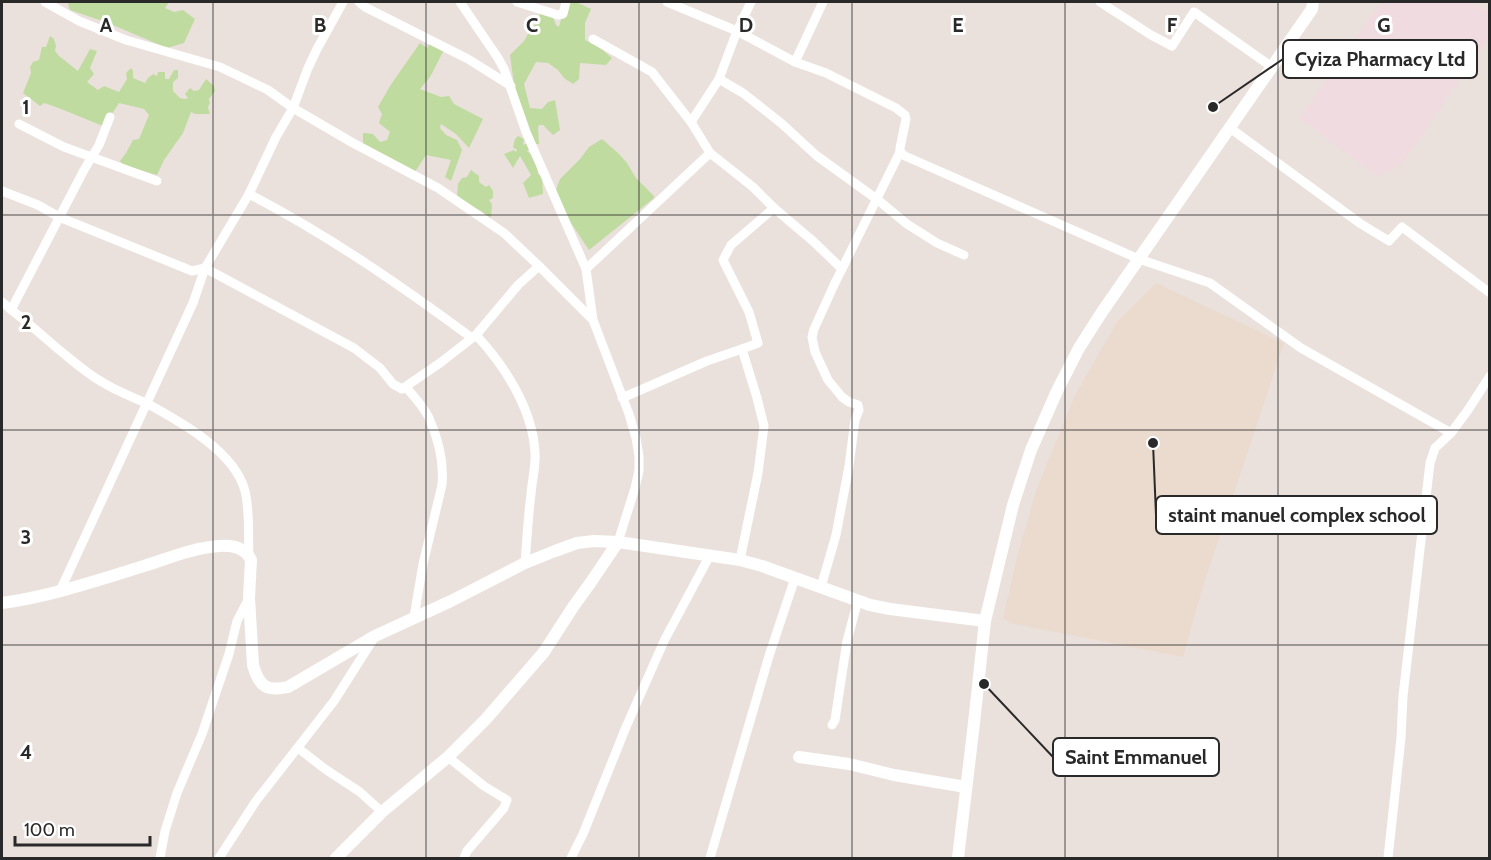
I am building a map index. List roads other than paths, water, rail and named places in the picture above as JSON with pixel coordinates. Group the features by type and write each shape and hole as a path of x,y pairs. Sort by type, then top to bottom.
{"main road":[{"path":"958,858 985,621 1013,505 1031,450 1079,348 1312,9 1312,2"},
{"path":"2,603 60,591 195,550 222,546 237,547 249,555 251,565 249,598 253,665 256,676 268,689 276,690 288,687 375,636 525,563 555,550 577,543 594,541 618,542 740,560 890,609 985,621"},
{"path":"336,858 382,812 448,757 486,719 544,652 618,542"},
{"path":"800,757 849,764 894,775 966,787"}],"street":[{"path":"45,2 79,21 126,40 220,67 268,90 293,108 353,143 438,188 504,232 593,320"},
{"path":"60,591 193,303 205,267 249,194 276,137 293,108 308,68 343,2"},
{"path":"359,2 468,59 511,86"},
{"path":"460,2 498,58 511,86 526,132 586,269 593,320 636,438 639,471 618,542"},
{"path":"516,2 558,15 563,14 566,2"},
{"path":"667,2 737,31 795,62 826,73 901,112 906,119 900,152 842,269 812,337 818,361 828,380 837,392 849,402 858,405 859,410 855,420 836,535 821,587"},
{"path":"691,122 719,79 751,2"},
{"path":"795,62 823,2"},
{"path":"1100,2 1172,46 1194,12 1272,67"},
{"path":"593,39 652,72 691,122 711,153 753,187 842,269"},
{"path":"719,79 743,93 817,156 907,224 937,243 964,255"},
{"path":"11,309 93,157 110,117"},
{"path":"19,124 64,147 157,181"},
{"path":"1230,128 1361,224 1389,241 1402,227 1490,293"},
{"path":"900,152 1139,259 1210,283 1301,348 1451,433"},
{"path":"586,269 711,153"},
{"path":"2,190 59,217 192,271 205,267 354,348 380,368 396,387 402,389 474,337 518,285 540,266"},
{"path":"249,194 288,214 375,268 474,337 496,359 525,408 531,426 535,454 525,563"},
{"path":"622,398 708,361 758,343 749,312 723,260 731,245 774,208"},
{"path":"2,302 77,365 102,382 147,404 199,435 216,449 239,476 244,489 247,501 249,555"},
{"path":"740,560 758,473 764,426 758,398 742,349"},
{"path":"1388,858 1401,738 1403,696 1430,463 1435,448 1451,433 1490,376"},
{"path":"406,387 429,417 443,471 414,617"},
{"path":"571,858 665,639 710,555"},
{"path":"710,858 769,656 795,578"},
{"path":"160,858 165,831 177,793 202,734 229,654 237,621 249,598"},
{"path":"832,725 835,720 847,641 858,600"},
{"path":"219,858 256,801 334,701 375,636"},
{"path":"298,748 360,792 382,812"},
{"path":"448,757 484,786 507,800 504,808 467,851 464,858"}],"place":[{"name":"Cyiza Pharmacy Ltd","path":"1213,107"},
{"name":"staint manuel complex school","path":"1153,443"},
{"name":"Saint Emmanuel","path":"984,684"}]}
